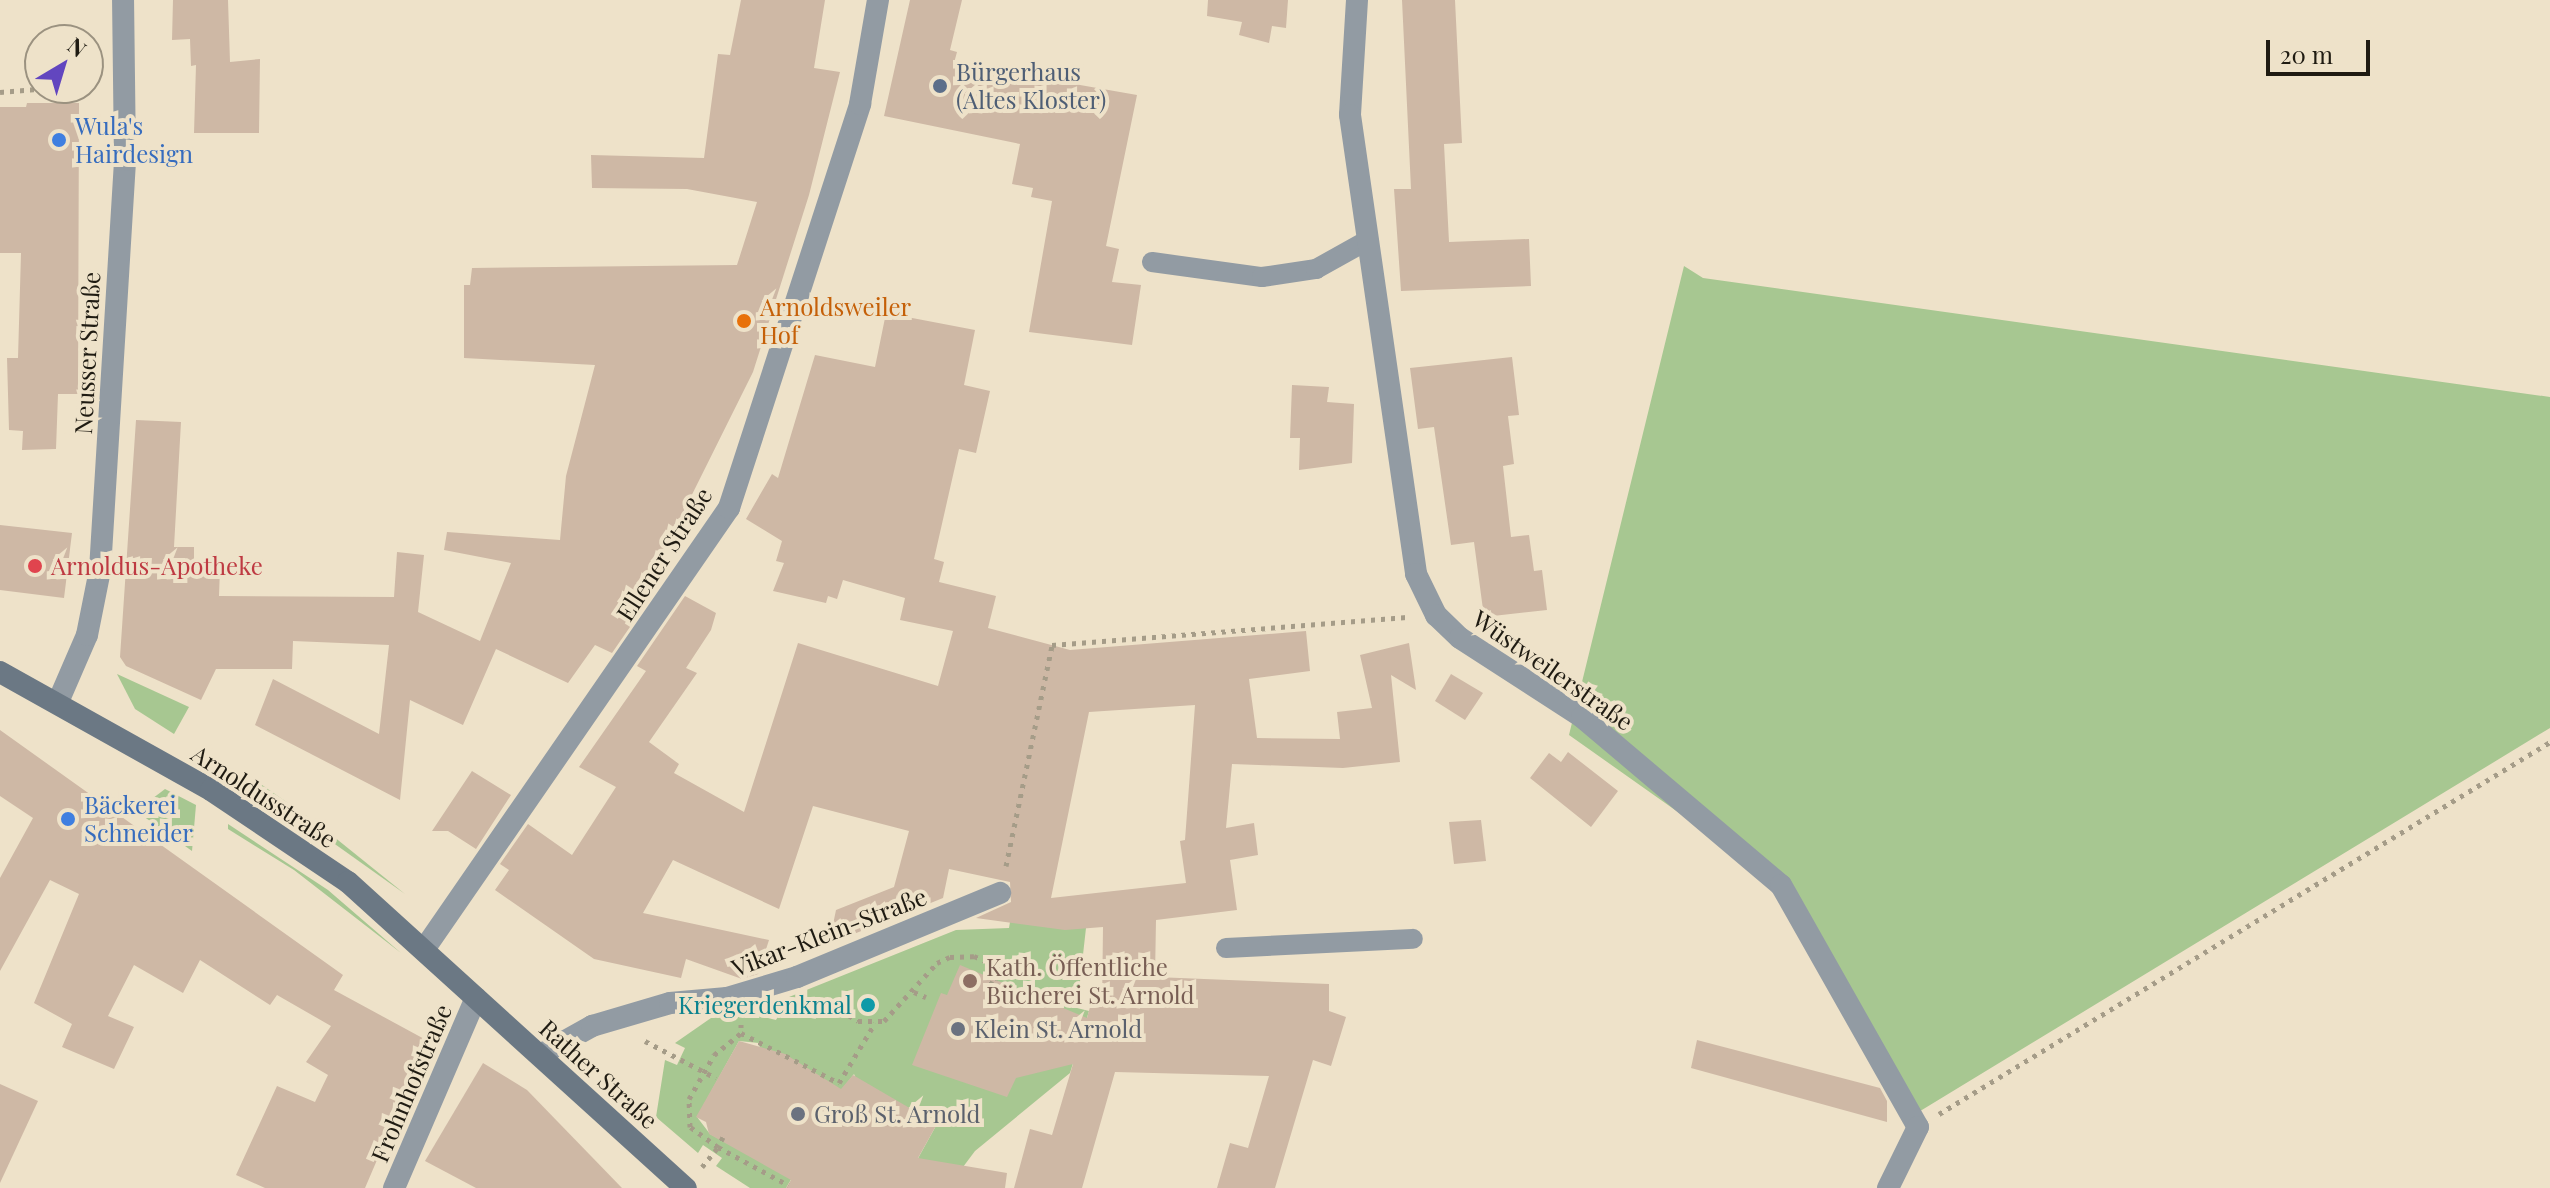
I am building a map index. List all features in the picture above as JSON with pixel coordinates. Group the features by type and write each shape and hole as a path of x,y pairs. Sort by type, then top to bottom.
{"main road":[{"name":"Arnoldusstraße","path":"0,672 58,702 270,826 425,948 476,998"},
{"name":"Rather Straße","path":"476,998 686,1188"}],"street":[{"name":"Neusser Straße","path":"58,702 87,635 100,570 125,160 123,0"},
{"name":"Ellener Straße","path":"425,948 729,508 860,104 878,0"},
{"name":"Wüstweilerstraße","path":"1357,0 1350,115 1416,574 1436,615 1460,638 1582,717 1781,885 1918,1127"},
{"name":"Vikar-Klein-Straße","path":"540,1055 592,1026 670,1003 739,995 797,977 1000,893"},
{"name":"Frohnhofstraße","path":"394,1188 476,998"},
{"path":"1888,1188 1918,1127"}],"lane":[{"path":"1152,262 1262,277 1316,269 1368,240"},
{"path":"1226,948 1413,939"}],"path":[{"path":"0,92 24,90"},
{"path":"1000,893 1052,645 1436,615"},
{"path":"1918,1127 2550,742"},
{"path":"783,1011 840,1010 858,1021 876,1022 897,1012 937,963 950,957 974,956 1000,967 993,984 988,982"},
{"path":"914,992 926,997"},
{"path":"739,995 741,1033"},
{"path":"741,1033 841,1084 876,1022"},
{"path":"741,1033 725,1041 704,1071 686,1113 690,1127 784,1185"},
{"path":"677,1058 716,1078"},
{"path":"708,1160 723,1137"}],"green space":[{"path":"1684,266 1703,278 2550,397 2550,728 1912,1116 1781,885 1569,735"},
{"path":"117,674 189,707 174,734 135,709"},
{"path":"262,785 318,824 405,894 259,790"},
{"path":"165,789 196,805 192,851 136,811"},
{"path":"228,824 328,890 401,953 294,870 228,829"},
{"path":"1010,922 1086,928 1077,1008 1089,1011 1070,1073 975,1151 954,1179 916,1162 937,1124 857,1081 854,1074 839,1093 760,1049 759,1043 739,1041 697,1117 710,1134 793,1176 786,1188 750,1188 716,1166 722,1158 703,1145 698,1153 656,1117 665,1060 677,1065 685,1048 675,1043 711,1018 752,1014 776,1020 789,997 956,930 1009,928"}],"building":[{"path":"173,0 228,0 230,62 260,59 259,133 194,133 196,65 191,66 190,39 172,40"},
{"path":"741,0 825,0 814,68 840,72 809,195 753,372 651,577 661,582 612,653 595,645 568,683 496,649 463,725 410,700 400,800 255,725 273,679 379,734 389,645 293,641 292,669 216,669 201,700 126,666 120,657 136,420 181,422 174,547 194,547 194,569 220,568 219,596 394,597 397,552 424,555 418,612 480,641 511,563 444,550 447,532 560,540 566,476 595,365 464,358 464,285 470,285 472,268 737,265 757,202 687,189 592,188 591,155 704,158 718,54 730,55"},
{"path":"910,0 962,0 950,50 957,52 954,63 1137,95 1106,246 1119,249 1112,282 1141,285 1132,345 1029,332 1052,201 1031,197 1033,188 1012,184 1020,144 884,116"},
{"path":"1208,0 1288,0 1286,28 1272,26 1269,43 1239,35 1242,22 1207,16"},
{"path":"1402,0 1455,0 1462,143 1444,144 1449,242 1529,239 1531,286 1401,291 1394,189 1411,189"},
{"path":"27,104 79,104 78,394 58,394 56,449 22,450 23,431 9,430 7,358 18,358 21,253 0,253 0,107 26,107"},
{"path":"886,313 975,330 964,385 990,391 976,453 959,449 934,559 944,562 939,582 996,596 988,628 1070,650 1306,631 1310,671 1249,679 1257,738 1340,739 1337,712 1372,708 1360,655 1409,643 1416,690 1391,675 1400,762 1343,768 1232,764 1226,828 1254,823 1258,855 1230,860 1237,910 1156,920 1155,977 1329,984 1329,1011 1346,1017 1331,1066 1313,1060 1275,1188 1217,1188 1230,1143 1248,1148 1269,1076 1115,1072 1082,1188 1014,1188 1030,1129 1052,1135 1073,1064 1016,1078 1007,1097 912,1065 941,993 947,995 960,965 1087,1018 1090,1007 1102,1007 1103,927 1065,930 976,918 1011,902 1010,882 949,869 943,898 829,944 836,910 894,887 909,831 813,806 779,909 673,860 643,913 769,940 758,974 742,979 686,959 681,978 594,959 495,890 509,870 500,864 528,824 572,855 616,787 579,767 646,671 637,666 685,596 716,613 711,630 686,668 697,673 649,742 679,764 674,773 744,812 798,643 938,686 953,631 900,620 905,598 843,580 837,599 828,596 826,603 773,591 784,563 776,561 782,541 746,519 772,474 778,478 815,355 875,367","holes":["1195,705 1185,840 1180,841 1186,883 1051,898 1089,712"]},
{"path":"1512,357 1519,415 1508,416 1514,464 1503,466 1511,537 1529,535 1534,571 1542,570 1547,610 1484,617 1474,542 1451,545 1434,427 1418,429 1410,368"},
{"path":"1292,385 1329,387 1327,402 1354,404 1352,463 1299,470 1300,438 1290,438"},
{"path":"0,525 72,533 64,598 0,590"},
{"path":"1451,674 1483,693 1465,720 1435,701"},
{"path":"0,730 343,975 334,990 428,1041 365,1188 265,1188 236,1175 277,1086 315,1102 328,1075 306,1062 331,1026 277,995 270,1005 200,960 183,993 134,965 108,1016 134,1027 114,1069 62,1047 72,1024 34,1003 79,894 50,880 0,971 0,878 33,818 0,796"},
{"path":"1568,752 1618,791 1591,827 1530,778 1549,753 1561,762"},
{"path":"472,771 511,795 476,849 448,831 432,831"},
{"path":"1481,820 1486,861 1454,864 1449,822"},
{"path":"1697,1040 1880,1088 1887,1101 1887,1122 1691,1068"},
{"name":"Groß St. Arnold","path":"739,1041 785,1054 841,1089 853,1075 937,1124 918,1158 1007,1173 1005,1188 786,1188 791,1180 709,1134 706,1122 696,1117"},
{"path":"483,1063 527,1090 622,1188 476,1188 425,1161"},
{"path":"0,1084 38,1101 0,1183"}],"place":[{"name":"Bürgerhaus (Altes Kloster)","path":"940,86"},
{"name":"Wula's Hairdesign","path":"59,140"},
{"name":"Arnoldsweiler Hof","path":"744,321"},
{"name":"Arnoldus-Apotheke","path":"35,566"},
{"name":"Bäckerei Schneider","path":"68,819"},
{"name":"Kath. Öffentliche Bücherei St. Arnold","path":"970,981"},
{"name":"Kriegerdenkmal","path":"868,1005"},
{"name":"Klein St. Arnold","path":"958,1029"},
{"name":"Groß St. Arnold","path":"798,1114"}]}
